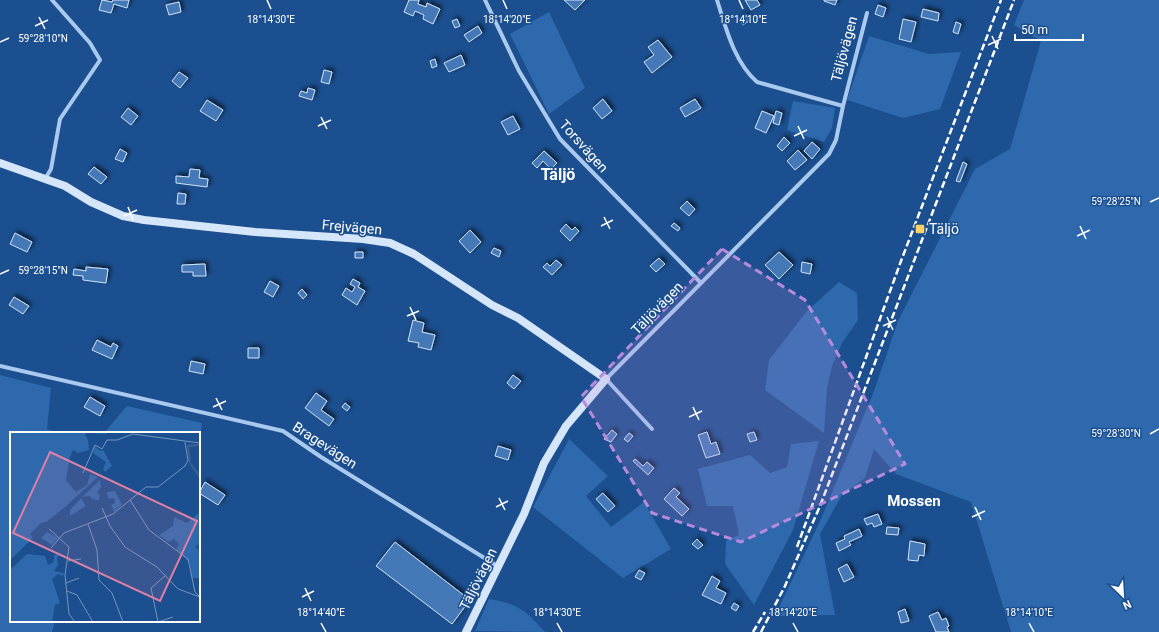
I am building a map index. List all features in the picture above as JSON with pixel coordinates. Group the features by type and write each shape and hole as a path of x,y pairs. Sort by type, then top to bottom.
{"street":[{"path":"45,179 51,169 60,119 100,60 90,44 52,0"},
{"name":"Torsvägen","path":"486,0 519,71 560,138 700,282"},
{"path":"717,0 730,39 749,76 756,82 843,106"},
{"name":"Täljövägen","path":"466,632 499,567 547,458 566,426 606,379 700,282 829,154 836,140 843,106 867,13"},
{"name":"Frejvägen","path":"0,164 65,186 91,202 112,211 144,220 255,232 363,239 390,243 414,254 492,305 518,318 606,379 652,429"},
{"name":"Bragevägen","path":"0,366 283,431 321,457 499,567"}],"highlighted area":[{"path":"722,249 805,300 905,464 741,542 652,513 581,397"}],"shaded area":[{"path":"1024,0 1159,0 1159,632 1011,632 971,502 896,474 874,449 865,478 842,495 820,534 835,615 775,616 821,519 874,391 898,321 975,169 1010,149 1041,41 1014,25"},
{"path":"549,12 585,88 549,114 510,34"},
{"path":"869,36 929,54 961,52 940,109 903,118 847,100"},
{"path":"793,101 835,108 832,128 824,142 787,130"},
{"path":"839,282 857,293 858,320 842,343 832,366 827,388 824,433 765,390 769,360 807,311"},
{"path":"0,375 51,388 47,429 54,432 10,432 10,622 55,622 52,632 0,632"},
{"path":"127,406 202,423 200,439 200,432 105,432"},
{"path":"569,439 608,476 586,496 611,527 644,502 671,549 623,578 533,507"},
{"path":"819,441 793,530 754,605 725,564 726,541 739,535 733,506 707,506 698,469 750,455 770,473 787,467 791,444"},
{"path":"489,599 508,603 521,609 545,632 475,631"}],"building":[{"path":"102,0 112,2 113,0 129,0 127,8 114,4 111,13 99,10"},
{"path":"409,0 419,0 418,4 426,7 427,3 440,9 433,24 423,19 424,15 415,11 413,16 404,12"},
{"path":"564,0 585,0 575,10"},
{"path":"745,0 757,0 760,5 751,10"},
{"path":"824,0 837,0 835,5"},
{"path":"179,2 181,12 169,15 166,5"},
{"path":"878,5 886,8 883,17 875,14"},
{"path":"923,9 939,13 938,21 921,17"},
{"path":"746,14 750,20 743,25 739,19"},
{"path":"457,19 460,26 455,28 452,21"},
{"path":"903,19 916,22 911,42 899,39"},
{"path":"956,22 961,24 958,34 953,32"},
{"path":"478,26 482,33 469,42 464,35"},
{"path":"658,40 672,57 652,73 644,62 654,55 648,47"},
{"path":"461,55 465,65 449,72 444,63"},
{"path":"435,59 437,66 432,68 430,61"},
{"path":"324,70 332,72 329,84 321,82"},
{"path":"179,72 188,78 180,88 172,81"},
{"path":"308,88 315,90 312,100 299,96 301,91 307,93"},
{"path":"603,99 612,111 602,119 593,108"},
{"path":"695,99 701,108 685,117 680,108"},
{"path":"207,100 223,110 216,121 200,111"},
{"path":"128,108 138,116 131,125 121,117"},
{"path":"762,111 774,116 766,133 755,128"},
{"path":"776,111 782,113 779,125 773,123"},
{"path":"513,116 520,129 508,135 501,122"},
{"path":"784,137 790,143 782,151 777,146"},
{"path":"812,142 820,149 812,159 804,151"},
{"path":"120,149 127,153 123,162 115,159"},
{"path":"798,150 807,160 795,170 787,161"},
{"path":"544,151 557,163 551,169 543,161 537,168 532,163"},
{"path":"963,162 967,164 960,182 956,181"},
{"path":"94,167 107,177 101,184 88,174"},
{"path":"190,169 200,170 199,178 208,179 207,187 176,183 176,176 189,177"},
{"path":"178,193 186,194 185,204 177,204"},
{"path":"687,201 695,209 689,216 680,208"},
{"path":"674,223 680,228 678,231 671,226"},
{"path":"566,224 572,230 575,227 579,231 570,241 560,231"},
{"path":"470,230 481,242 470,253 459,241"},
{"path":"15,233 32,242 27,252 10,244"},
{"path":"494,248 501,251 499,257 491,253"},
{"path":"355,252 363,252 363,258 355,258"},
{"path":"779,252 793,265 779,279 765,265"},
{"path":"659,258 665,264 656,272 650,266"},
{"path":"556,260 562,265 552,275 543,267 547,263 550,266"},
{"path":"802,262 812,264 810,274 801,272"},
{"path":"205,264 206,276 193,276 193,272 182,272 182,265"},
{"path":"86,267 108,269 106,283 83,280 83,276 73,275 74,269 86,271"},
{"path":"353,279 360,283 358,287 365,291 357,305 342,295 346,288 352,292 355,287 350,284"},
{"path":"270,281 279,286 273,297 264,292"},
{"path":"302,289 307,295 303,299 298,293"},
{"path":"14,297 29,306 23,314 9,305"},
{"path":"413,320 424,323 422,332 435,335 431,350 418,347 419,343 408,341"},
{"path":"97,340 111,347 113,343 118,346 112,359 92,350"},
{"path":"248,348 259,348 259,358 248,358"},
{"path":"191,361 205,364 203,374 189,371"},
{"path":"513,375 521,381 514,389 507,383"},
{"path":"316,393 327,401 321,410 334,419 329,426 305,408"},
{"path":"90,397 105,406 100,416 84,407"},
{"path":"345,403 350,407 347,411 342,407"},
{"path":"612,430 617,434 611,442 604,439"},
{"path":"707,432 711,444 716,442 720,454 706,458 698,435"},
{"path":"754,432 757,440 750,442 747,434"},
{"path":"629,433 633,436 628,442 624,439"},
{"path":"498,446 511,450 508,460 495,456"},
{"path":"635,459 643,466 647,462 654,468 648,475 633,461"},
{"path":"205,482 225,495 218,505 200,494"},
{"path":"674,488 680,493 676,497 689,509 682,516 664,499"},
{"path":"603,493 615,506 608,512 596,499"},
{"path":"878,514 882,524 874,527 872,523 867,525 864,519"},
{"path":"887,527 899,528 898,535 886,534"},
{"path":"859,529 862,536 849,542 851,545 839,551 836,543 845,539 844,536"},
{"path":"697,539 703,545 698,549 692,544"},
{"path":"910,541 925,544 924,556 919,555 918,561 908,560"},
{"path":"395,542 470,600 452,624 376,566"},
{"path":"847,564 854,577 844,582 838,569"},
{"path":"639,570 645,573 641,580 635,577"},
{"path":"712,576 720,581 716,588 726,593 721,604 702,595"},
{"path":"734,603 739,606 736,611 731,608"},
{"path":"905,609 909,621 901,623 898,612"},
{"path":"938,612 942,620 946,618 949,626 947,627 949,632 936,632 929,616"}],"railway":[{"path":"797,547 901,261 1001,0"},
{"path":"761,632 785,586 820,506 1014,0"},
{"path":"753,632 765,612"}],"place":[{"name":"Täljö","path":"920,229"}],"district":[{"name":"Täljö","path":"558,174"},
{"name":"Mossen","path":"914,501"}]}
